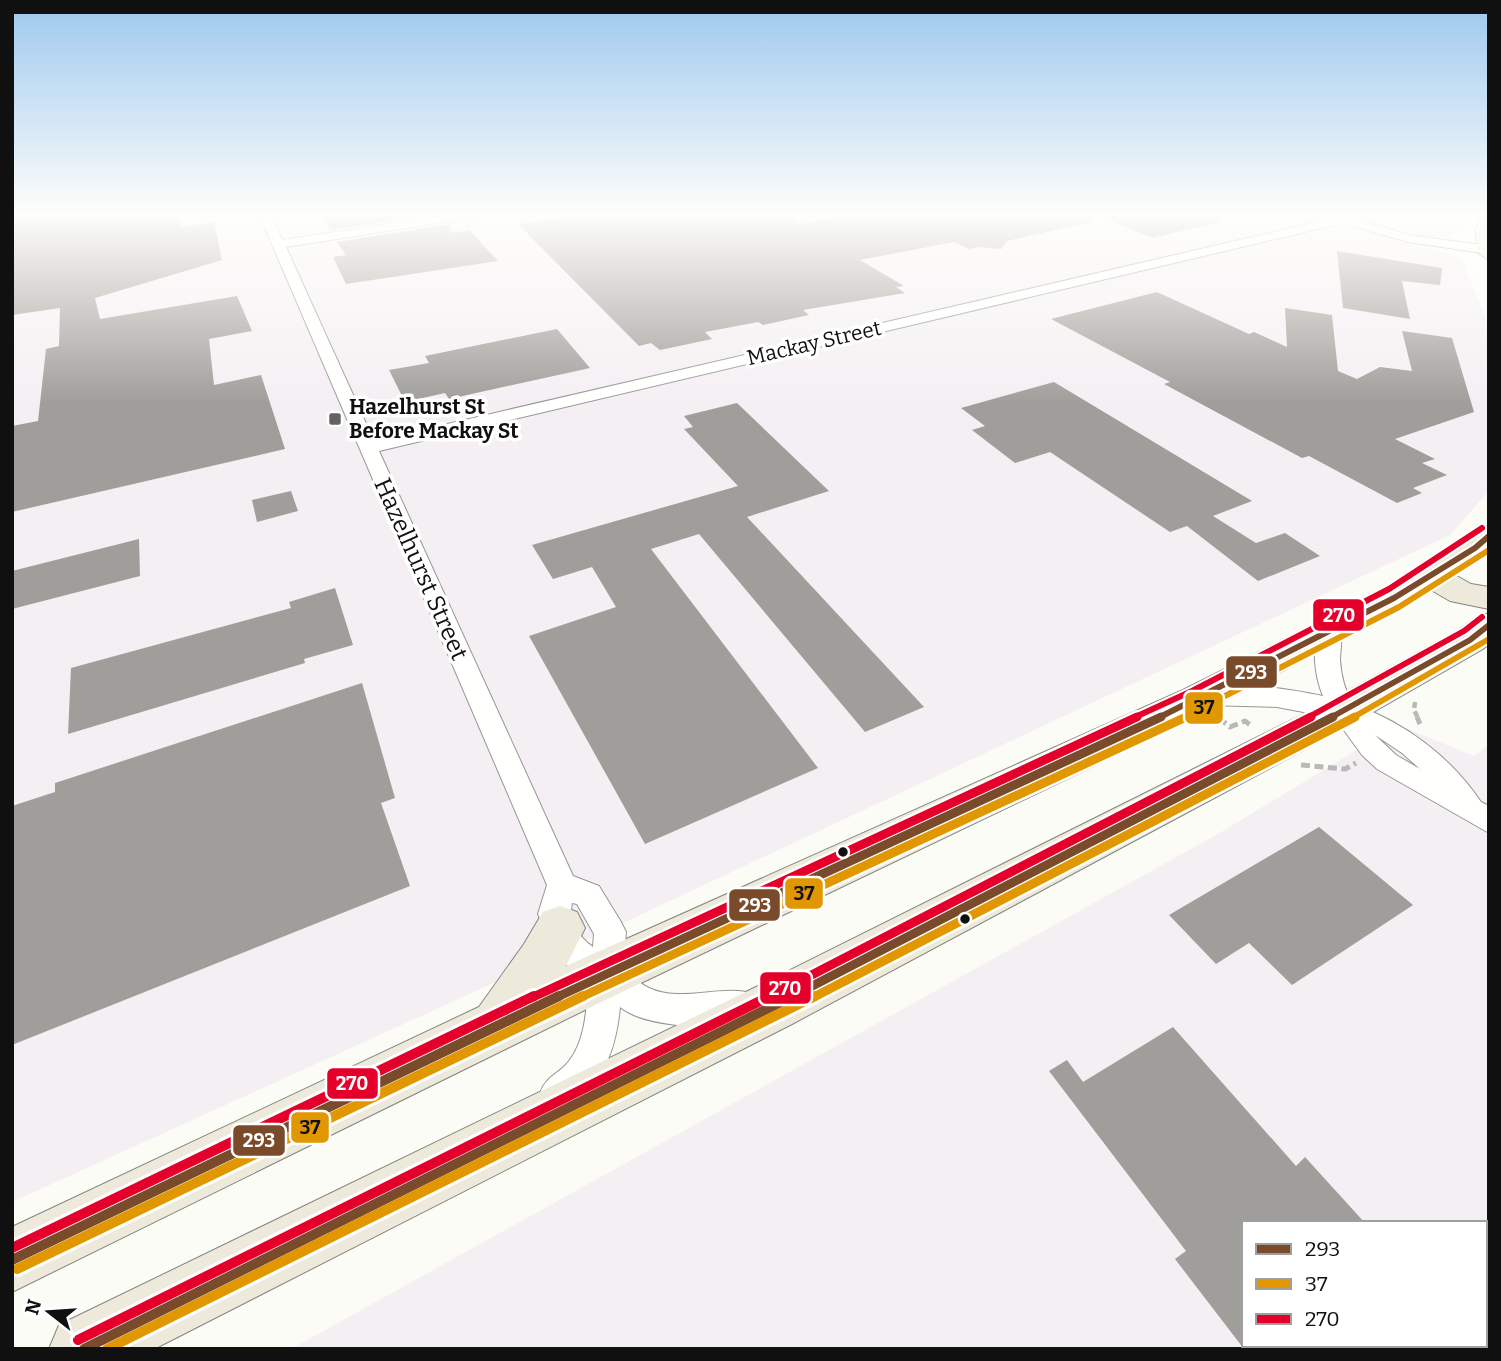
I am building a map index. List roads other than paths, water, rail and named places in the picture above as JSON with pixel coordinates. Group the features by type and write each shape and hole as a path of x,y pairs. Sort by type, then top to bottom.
{"main road":[{"path":"12,1260 605,975 1201,698 1394,598 1475,548 1489,536"},
{"path":"1430,575 1462,593 1489,598"},
{"path":"83,1349 773,1006 1291,756 1344,711 1470,640 1489,625"},
{"path":"498,1026 542,961 561,907"}],"street":[{"name":"Hazelhurst Street","path":"293,278 561,907"},
{"name":"Mackay Street","path":"368,449 1095,278"},
{"path":"1330,632 1326,659 1329,682 1344,711 1374,751 1409,775 1480,814"},
{"path":"1201,698 1256,695 1295,698 1344,711"},
{"path":"485,1148 580,1076 593,1054 601,1026 610,932 588,895 561,907"},
{"path":"605,975 636,999 653,1006 674,1009 773,1006"}],"place":[{"name":"Hazelhurst St Before Mackay St","path":"335,419"}]}
